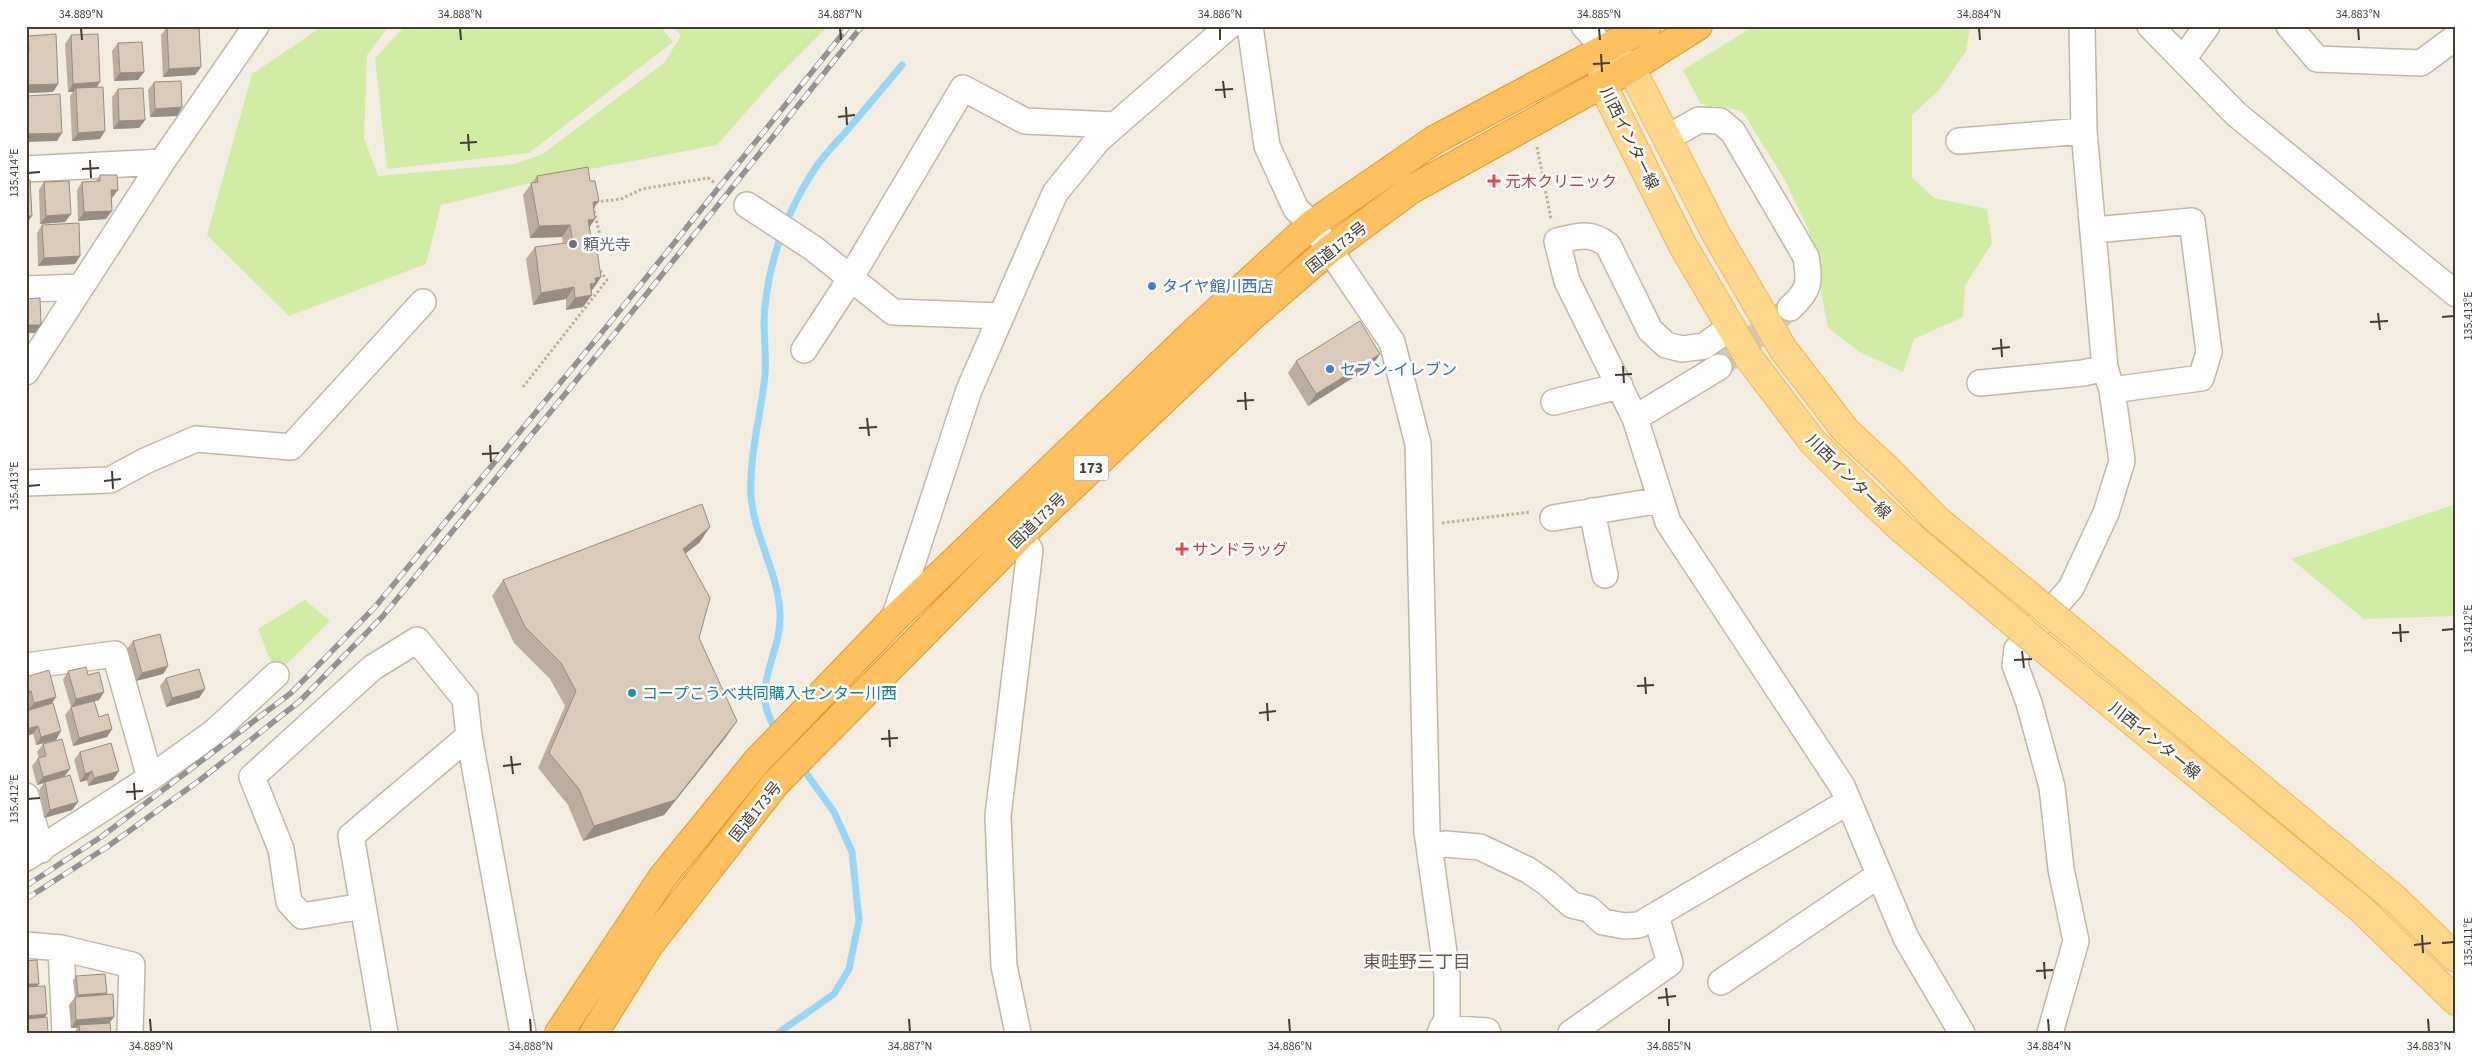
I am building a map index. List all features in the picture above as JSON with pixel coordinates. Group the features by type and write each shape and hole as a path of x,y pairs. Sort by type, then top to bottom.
{"highway":[{"name":"国道173号","path":"594,1033 649,945 776,783 1013,524 1189,337 1312,224 1434,140 1600,34 1647,26"},
{"name":"国道173号","path":"559,1033 662,878 757,761 894,619 1013,524 1329,250 1412,189 1631,68 1698,26"}],"main road":[{"name":"川西インター線","path":"1600,34 1631,68 1716,234 1783,348 1846,431 1936,519 2395,899 2456,958"},
{"name":"川西インター線","path":"1600,34 1602,84 1682,244 1749,358 1812,441 1902,529 2054,657 2360,908 2456,1001"}],"street":[{"path":"26,372 162,162 256,26"},
{"path":"894,619 969,390 1000,316 1056,193 1098,140 1229,26"},
{"path":"1250,26 1267,146 1296,209 1312,224 1392,342 1418,444 1427,832 1447,974 1447,1019 1441,1030 1487,1031 1488,1033"},
{"path":"1584,26 1600,34"},
{"path":"2050,1033 2076,941 2061,869 2052,787 2030,703 2015,666 2017,649 2071,588 2106,513 2122,461 2109,379 2084,131 2082,26"},
{"path":"2150,26 2236,114 2456,294"},
{"path":"2183,59 2207,26"},
{"path":"2289,26 2316,59 2421,63 2456,37"},
{"path":"804,350 851,276 963,88 1025,121 1115,125"},
{"path":"1667,138 1700,120 1720,120 1733,132 1806,257 1809,278 1805,295 1790,308"},
{"path":"1959,141 2084,131"},
{"path":"26,169 162,162"},
{"path":"746,205 813,248 851,276 893,312 1000,316"},
{"path":"1980,383 2083,373 2109,379 2202,378 2209,352 2192,221 2094,230"},
{"path":"1731,327 1704,346 1682,349 1666,344 1650,330 1608,245 1598,237 1579,236 1557,241 1567,281 1635,418 1668,522 1842,786 1906,938 1962,1033"},
{"path":"26,289 81,287"},
{"path":"26,483 110,480 145,460 196,439 291,447 423,302"},
{"path":"1635,418 1719,367"},
{"path":"1554,402 1620,386"},
{"path":"1553,518 1661,500"},
{"path":"1592,511 1605,575"},
{"path":"1013,524 1030,550 998,816 1004,966 1018,1033"},
{"path":"363,906 302,916 289,902 281,849 252,777 372,668 417,640 465,699 469,736 523,1033"},
{"path":"26,666 115,654 150,778"},
{"path":"26,796 34,854 150,778 213,733 276,675"},
{"path":"385,1033 351,836 469,736"},
{"path":"1430,848 1445,844 1480,847 1528,870 1547,883 1572,905 1589,909 1603,922 1625,926 1639,925 1848,802"},
{"path":"1721,982 1879,875"},
{"path":"1571,1033 1670,963 1656,916"},
{"path":"26,945 60,948 132,965 130,1033"},
{"path":"60,948 65,1033"}],"path":[{"path":"1533,122 1557,241"},
{"path":"523,387 607,280 594,262 601,240 593,202 621,199 642,189 708,178 715,183"},
{"path":"1421,526 1550,510 1553,518"}],"green space":[{"path":"323,26 389,26 367,55 364,138 378,176 514,164 541,155 664,63 681,36 673,26 828,26 775,79 717,145 580,171 441,205 426,264 289,316 207,235 252,74"},
{"path":"405,26 660,26 673,42 529,153 387,169 375,58"},
{"path":"1754,26 1970,26 1966,51 1939,90 1912,115 1912,177 1934,198 1987,209 1992,243 1965,286 1963,317 1914,339 1903,372 1860,352 1828,328 1809,231 1785,180 1742,111 1701,104 1683,70"},
{"path":"2456,504 2456,616 2364,619 2291,559"},
{"path":"305,600 330,621 276,675 258,629"}],"building":[{"path":"199,26 201,67 169,69 167,27"},
{"path":"56,34 58,84 26,85 26,52 29,51 28,36"},
{"path":"98,34 100,82 73,84 71,35"},
{"path":"142,42 144,72 120,73 118,43"},
{"path":"181,81 182,107 155,109 154,82"},
{"path":"103,87 105,131 78,133 76,88"},
{"path":"143,88 145,120 119,121 118,89"},
{"path":"60,94 62,133 27,134 26,96"},
{"name":"頼光寺","path":"588,167 590,181 595,181 599,201 593,202 595,219 588,220 591,238 595,237 601,277 595,278 596,283 590,284 592,295 575,298 574,287 541,293 535,247 573,242 570,225 539,226 531,183 538,182 537,176"},
{"path":"100,175 117,175 118,190 111,190 112,211 84,212 82,182 100,181"},
{"path":"26,180 30,180 32,216 26,216"},
{"path":"69,181 71,214 46,216 44,182"},
{"path":"79,223 80,256 44,258 42,225"},
{"path":"40,298 41,325 26,325 26,299"},
{"name":"セブン-イレブン","path":"1360,321 1380,354 1316,394 1296,361"},
{"name":"コープこうべ共同購入センター川西","path":"702,504 710,527 683,549 710,598 699,638 737,721 675,800 594,826 579,789 549,753 576,691 561,663 525,627 503,580"},
{"path":"160,634 168,666 142,673 133,641"},
{"path":"86,667 88,675 99,672 104,692 76,699 68,671"},
{"path":"199,669 205,689 172,698 166,678"},
{"path":"49,670 56,697 34,703 31,691 26,693 26,677"},
{"path":"94,701 99,717 108,714 112,729 79,738 71,707"},
{"path":"53,703 61,731 41,737 38,726 26,729 26,711"},
{"path":"62,739 70,769 43,777 38,758 46,756 43,744"},
{"path":"111,743 119,771 94,778 92,771 85,774 80,752"},
{"path":"70,775 78,802 50,810 45,782"},
{"path":"37,960 39,984 26,984 26,961"},
{"path":"105,974 107,993 78,995 76,976"},
{"path":"45,986 47,1014 26,1016 26,987"},
{"path":"113,994 114,1017 76,1020 75,997"},
{"path":"47,1017 48,1033 26,1033 26,1019"},
{"path":"110,1023 111,1033 80,1033 79,1025"}],"waterway":[{"path":"778,733 769,717 765,701 765,687 776,645 780,613 775,583 753,511 751,496 753,450 765,375 764,316 767,288 782,234 806,183 822,158 902,65"},
{"path":"778,1033 834,994 849,969 859,920 852,852 834,812 801,766"}],"tunnel":[{"path":"1719,367 1785,312"}],"railway":[{"path":"26,886 101,837 291,693 375,607 608,325 849,26"},
{"path":"26,899 107,847 200,780 300,701 383,616 616,332 862,26"}],"place":[{"name":"元木クリニック","path":"1494,181"},
{"name":"頼光寺","path":"573,244"},
{"name":"タイヤ館川西店","path":"1152,286"},
{"name":"セブン-イレブン","path":"1330,369"},
{"name":"サンドラッグ","path":"1182,549"},
{"name":"コープこうべ共同購入センター川西","path":"632,693"}],"district":[{"name":"東畦野三丁目","path":"1417,962"}]}
